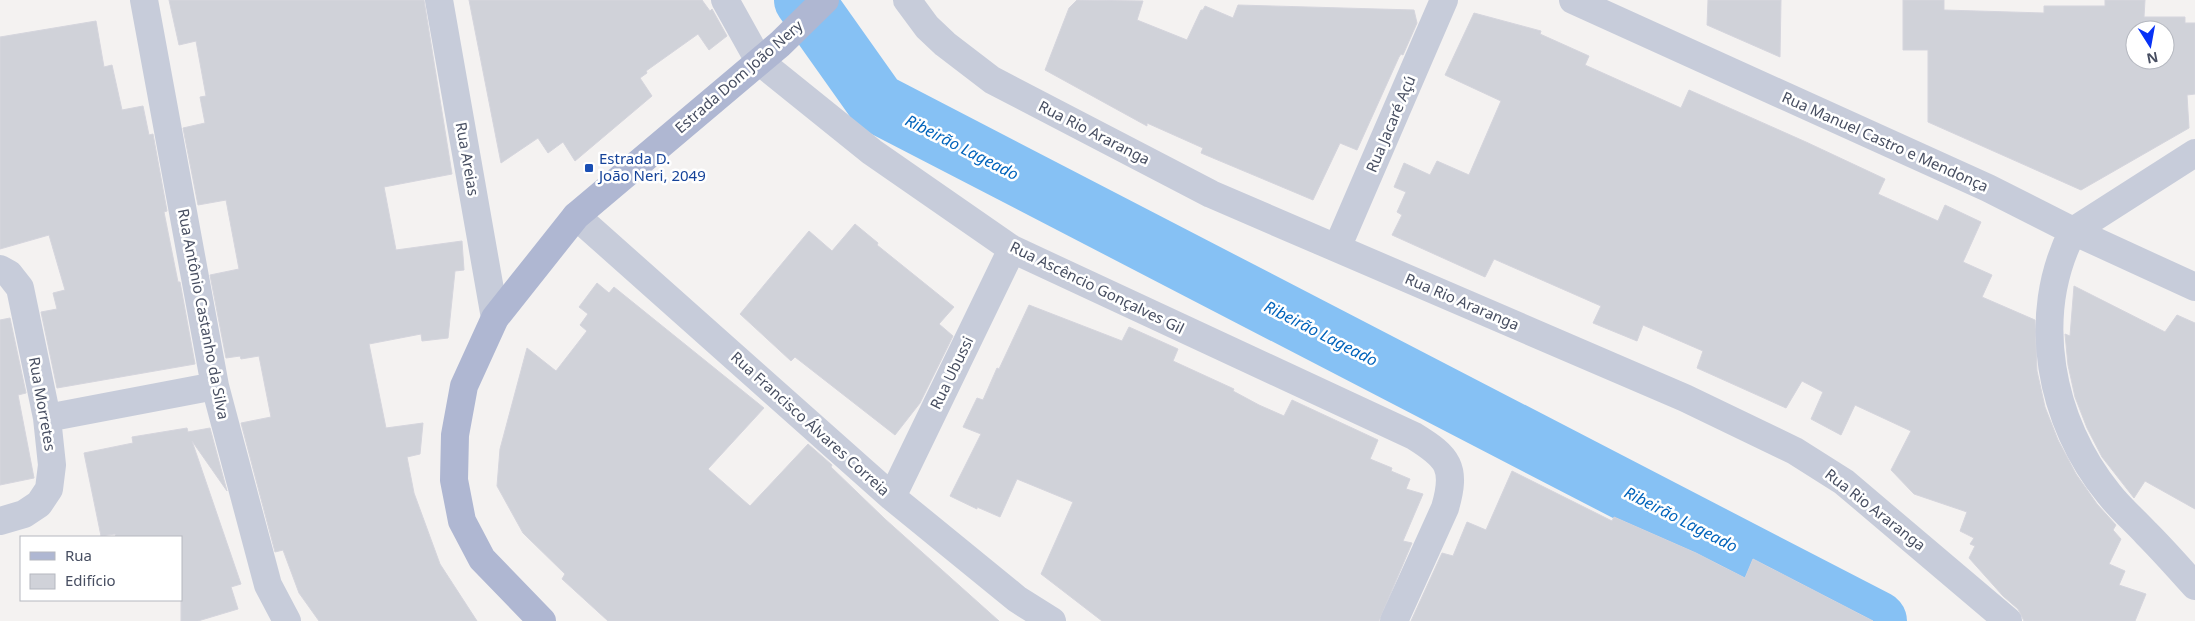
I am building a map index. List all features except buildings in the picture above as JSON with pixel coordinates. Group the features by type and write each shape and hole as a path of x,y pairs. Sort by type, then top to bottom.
{"main road":[{"name":"Estrada Dom João Nery","path":"542,621 482,559 462,521 454,480 455,435 464,386 495,318 576,216 780,44 825,0"}],"street":[{"name":"Rua Antônio Castanho da Silva","path":"144,0 215,386 268,585 287,621"},
{"name":"Rua Areias","path":"439,0 495,318"},
{"path":"725,0 759,61"},
{"name":"Rua Rio Araranga","path":"907,0 928,27 945,44 992,80 1211,194 1685,398 1795,451 1844,482 2008,621"},
{"name":"Rua Jacaré Açú","path":"1337,248 1444,0"},
{"name":"Rua Manuel Castro e Mendonça","path":"1573,0 1988,188 2074,231 2195,287"},
{"name":"Rua Ascêncio Gonçalves Gil","path":"759,61 872,152 1012,249 1414,436 1436,450 1447,462 1450,478 1449,494 1445,508 1394,621"},
{"path":"2195,153 2074,231 2063,251 2054,286 2049,326 2052,372 2063,416 2082,456 2110,495 2195,586"},
{"name":"Rua Francisco Álvares Correia","path":"576,216 892,497 1017,599 1052,621"},
{"name":"Rua Ubussi","path":"892,497 1012,249"},
{"name":"Rua Morretes","path":"0,269 9,274 20,288 47,418 52,465 48,488 40,504 24,514 0,521"},
{"path":"47,418 215,386"}],"waterway":[{"name":"Ribeirão Lageado","path":"804,0 877,103 1877,621"}],"place":[{"name":"Estrada D. João Neri, 2049","path":"589,168"}]}
